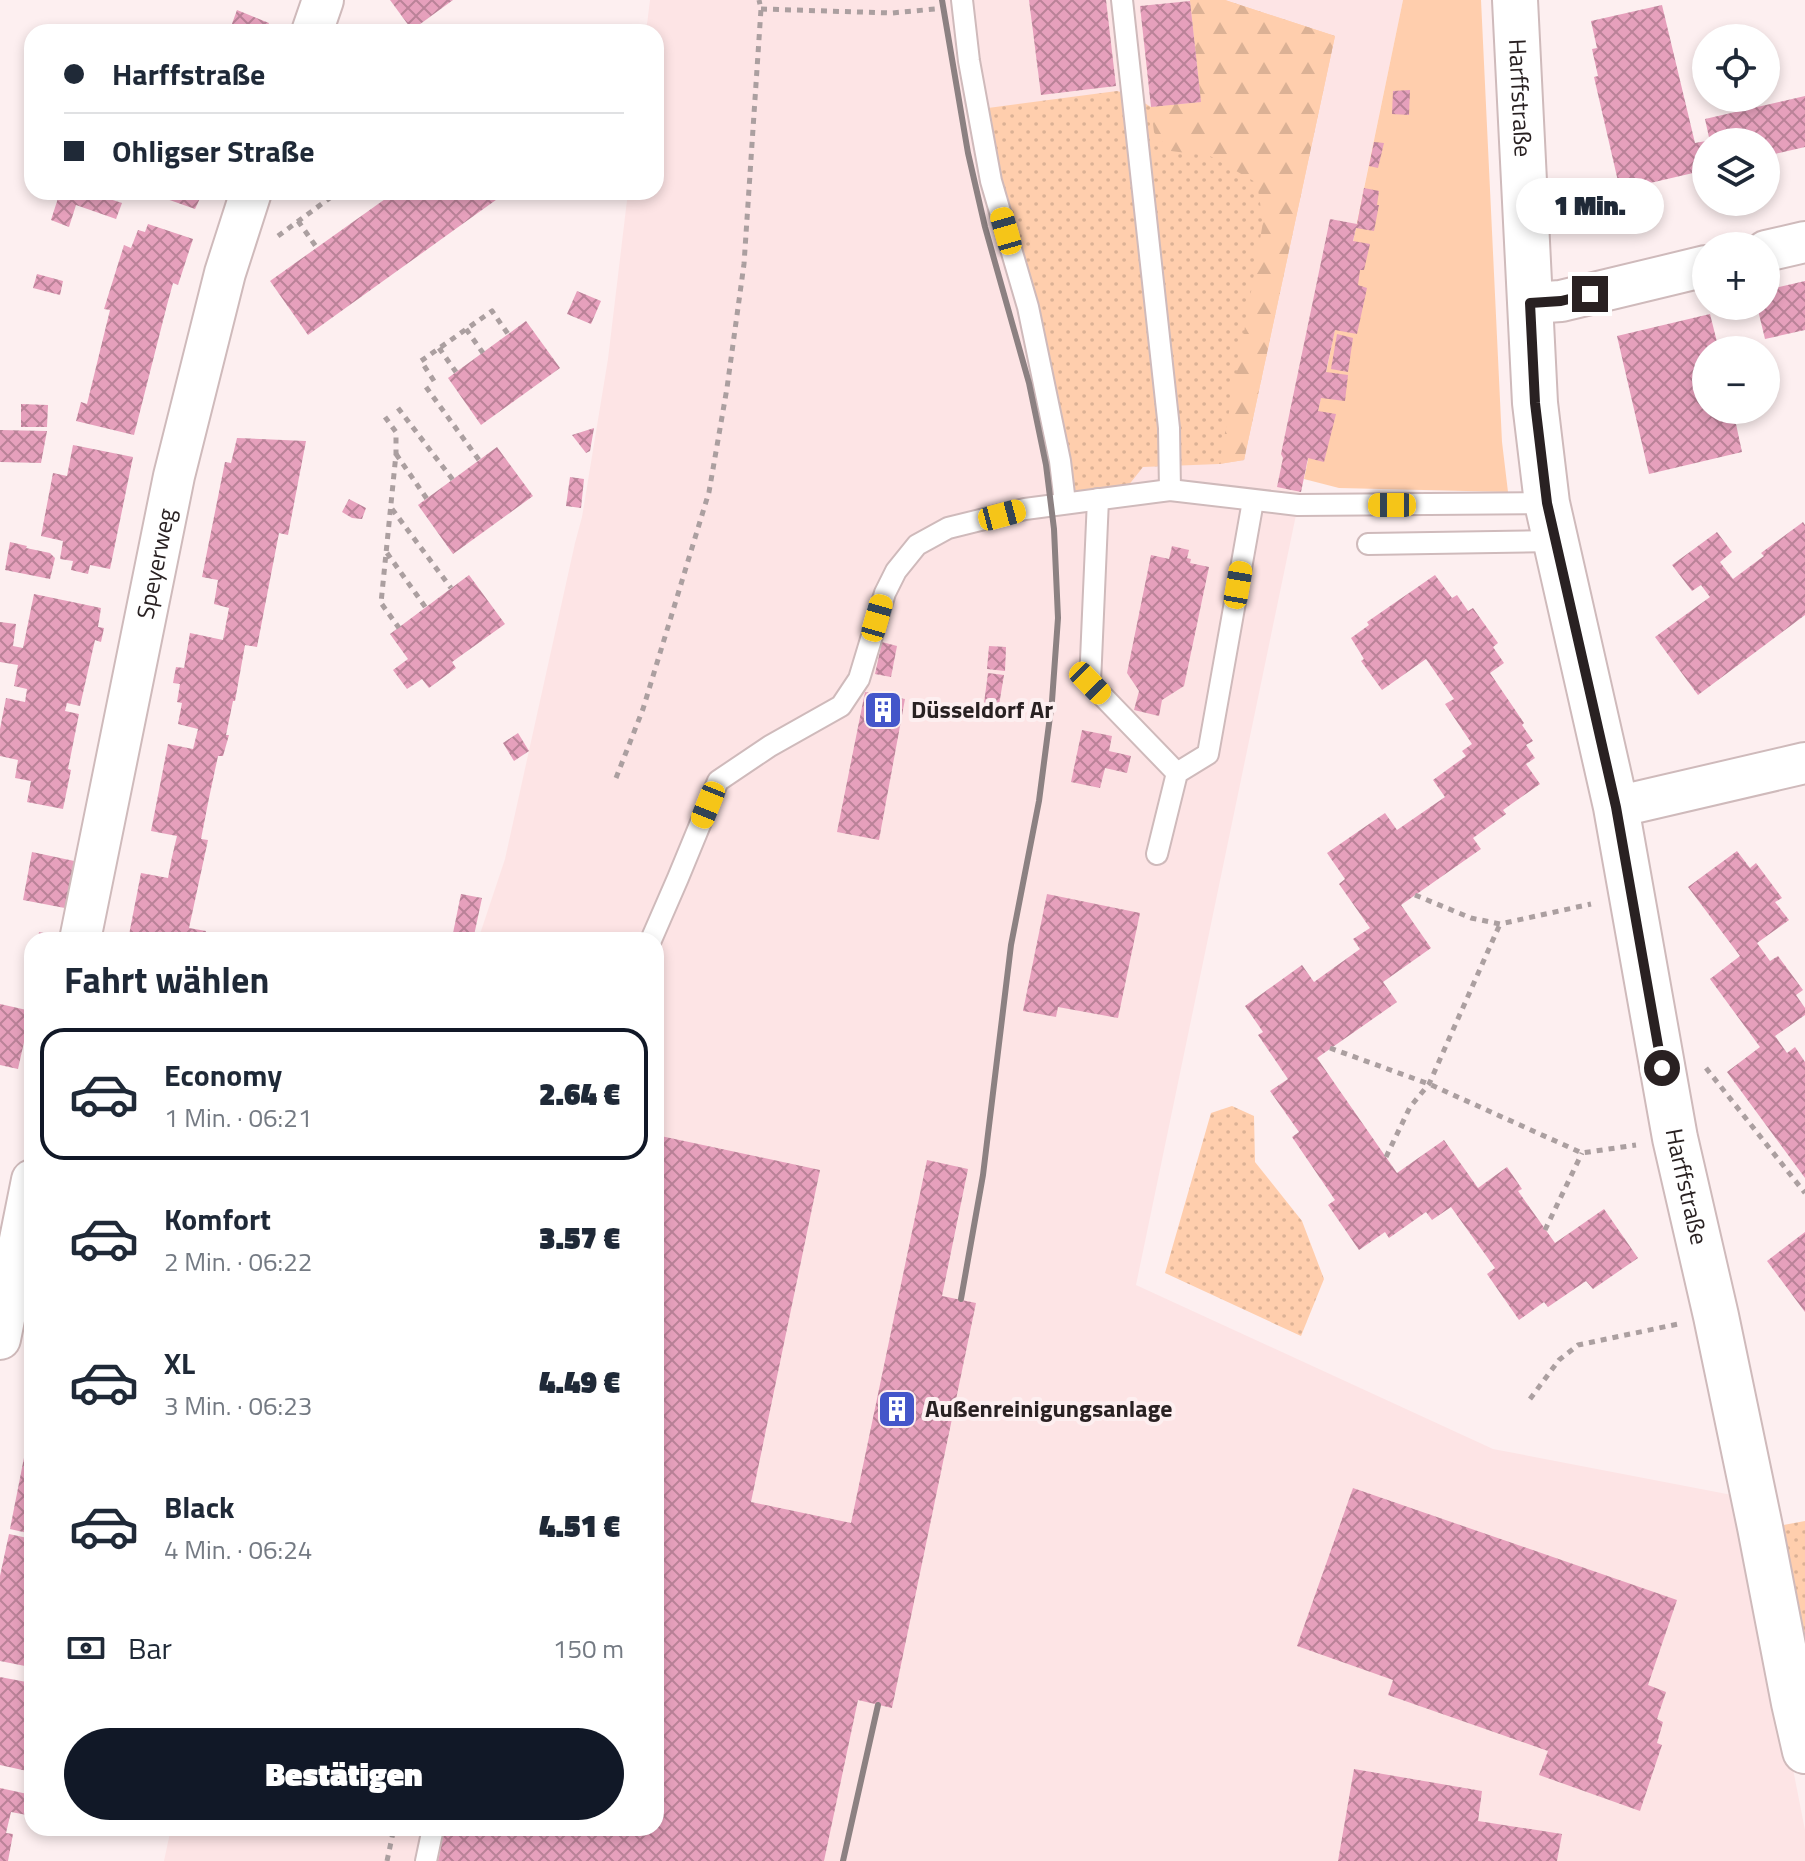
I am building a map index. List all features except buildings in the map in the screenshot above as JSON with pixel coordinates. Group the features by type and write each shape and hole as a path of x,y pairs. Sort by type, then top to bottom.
{"street":[{"path":"315,24 323,0"},
{"name":"Harffstraße","path":"1515,0 1535,403 1551,522 1616,807 1675,1138 1716,1316 1805,1751"},
{"name":"Speyerweg","path":"82,932 174,476 225,273 248,200"},
{"path":"1780,248 1805,242"},
{"path":"1530,303 1561,301 1692,269"},
{"path":"1616,807 1805,763"},
{"path":"0,1339 6,1277 24,1210"}],"lane":[{"path":"1122,0 1169,428 1170,490"},
{"path":"962,3 969,61 991,181 1028,307 1060,461 1065,503"},
{"path":"654,932 718,781 770,746 841,706 859,679 885,593 896,571 917,545 948,528 1025,509 1170,490 1298,505 1551,522"},
{"path":"1098,499 1090,683 1177,773"},
{"path":"1157,854 1177,773 1208,754 1253,501"},
{"path":"1368,544 1551,522"},
{"path":"426,1861 431,1836"}],"path":[{"path":"616,778 643,709 709,492 744,264 761,9 759,0"},
{"path":"761,9 892,13 962,3"},
{"path":"298,221 317,248"},
{"path":"434,381 421,361 492,311 508,334"},
{"path":"466,329 483,353"},
{"path":"439,348 456,372"},
{"path":"426,387 479,460"},
{"path":"398,408 453,480"},
{"path":"385,417 396,432 396,454 381,603 399,628"},
{"path":"396,454 427,499"},
{"path":"391,508 451,588"},
{"path":"387,553 426,608"},
{"path":"1415,895 1471,918 1500,924 1631,895"},
{"path":"1386,1157 1410,1107 1429,1084 1500,924"},
{"path":"1330,1048 1429,1084 1582,1153 1675,1138"},
{"path":"1662,1068 1699,1060 1805,1193"},
{"path":"1545,1230 1582,1153"},
{"path":"1530,1399 1559,1360 1578,1345 1716,1316"},
{"path":"387,1861 392,1836"}],"shaded area":[{"path":"650,0 1403,0 1136,1285 1493,1449 1732,1495 1781,1708 1805,1830 1805,1861 164,1861 169,1836 664,1836 664,932 481,932 505,859 582,517 608,359 627,200 664,200 664,24 647,24"}],"green space":[{"path":"1190,0 1225,0 1335,36 1244,460 1143,467 1124,491 1065,497 973,110 1117,91 1151,107 1201,102"},
{"path":"1190,0 1225,0 1335,36 1244,460 1219,464 1263,222 1257,183 1210,156 1171,151 1154,132 1151,107 1201,102"},
{"path":"1403,0 1481,0 1502,442 1508,492 1339,488 1304,479"},
{"path":"1232,1106 1254,1116 1255,1162 1302,1221 1324,1279 1301,1336 1165,1273 1211,1113"},
{"path":"1805,1521 1805,1668 1778,1526"}],"railway":[{"path":"942,0 968,153 985,227 1029,383 1046,465 1054,529 1058,618 1052,701 1039,801 1011,945 983,1175 961,1299"},
{"path":"843,1861 878,1705"}],"place":[{"name":"Düsseldorf Ar","path":"883,710"},
{"name":"Außenreinigungsanlage","path":"897,1409"}],"route":[{"path":"1590,294 1561,301 1530,303 1535,403 1547,503 1616,807 1662,1068"}]}
